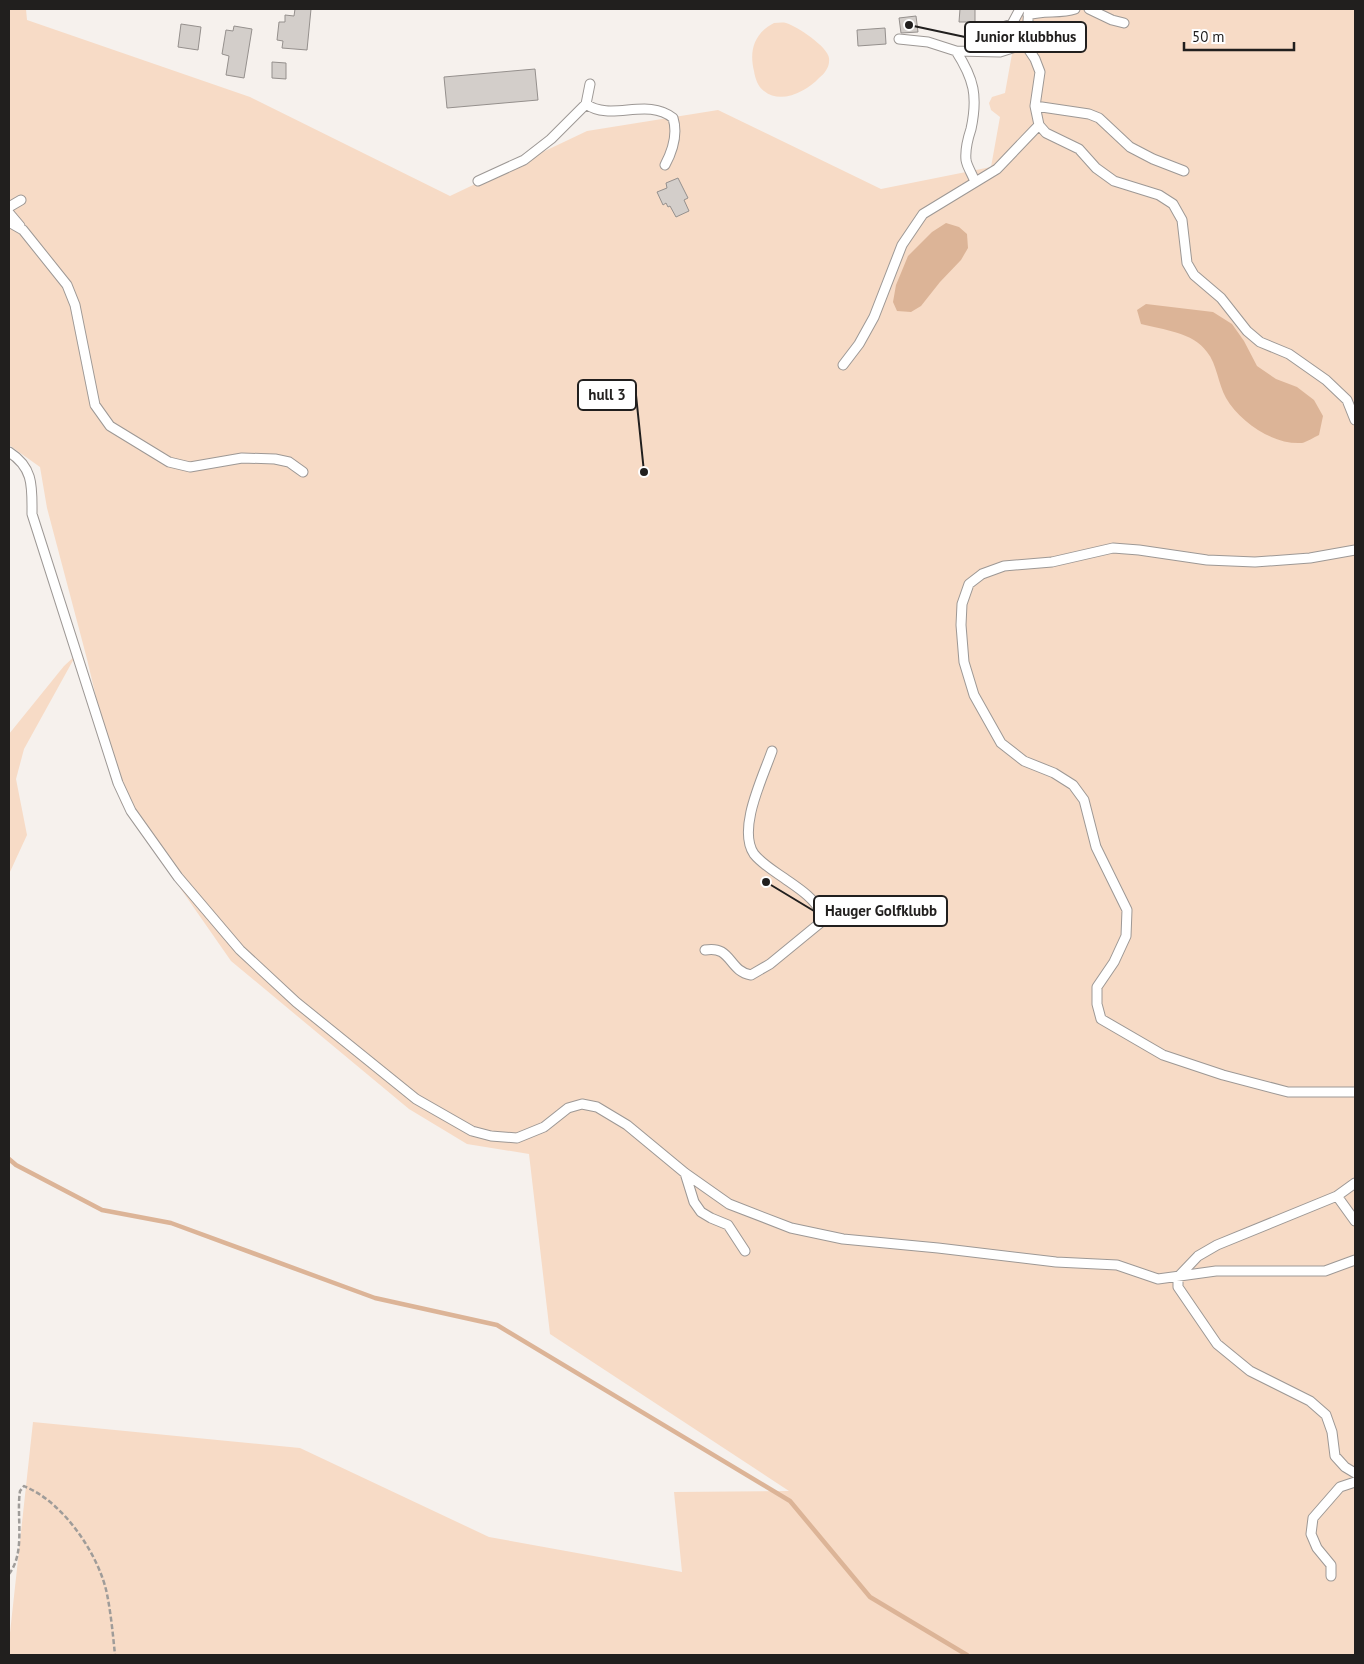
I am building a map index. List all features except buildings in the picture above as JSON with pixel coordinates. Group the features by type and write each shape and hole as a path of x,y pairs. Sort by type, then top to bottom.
{"lane":[{"path":"993,27 1000,28 1012,24 1020,9"},
{"path":"1075,9 1067,12 1028,12 1025,44 1035,59 1040,72 1035,106 1038,125 1046,134 1079,150 1096,168 1114,181 1159,195 1172,204 1182,220 1187,263 1194,275 1221,298 1247,331 1260,342 1289,354 1326,380 1347,400 1355,420"},
{"path":"1089,9 1112,20 1124,23"},
{"path":"899,39 928,42 956,51 1000,52 1025,44"},
{"path":"956,51 973,84 975,109 968,139 966,160 975,182"},
{"path":"478,181 524,160 565,126 586,104 590,84"},
{"path":"586,104 598,111 653,109 666,112 673,118 675,134 674,145 665,165"},
{"path":"1035,106 1089,114 1098,118 1130,147 1153,159 1184,171"},
{"path":"843,365 860,344 874,317 902,244 923,214 997,169 1038,125"},
{"path":"9,207 22,200"},
{"path":"9,213 67,285 75,305 95,405 110,426 168,462 190,467 242,458 275,458 289,462 303,472"},
{"path":"9,222 23,230"},
{"path":"9,452 19,458 30,475 32,514 118,783 131,811 178,877 240,950 296,1002 416,1099 472,1131 491,1136 517,1138 544,1127 568,1108 582,1104 597,1108 627,1125 685,1173 729,1204 791,1228 842,1239 1056,1262 1117,1265 1158,1279 1216,1270 1325,1271 1355,1260"},
{"path":"1355,550 1310,558 1255,562 1207,560 1113,548 1052,562 1004,566 982,574 969,584 962,604 961,625 964,662 974,695 1001,742 1024,761 1054,773 1073,785 1084,800 1096,847 1127,910 1126,936 1114,962 1097,987 1097,1004 1101,1020 1163,1055 1223,1076 1288,1092 1355,1092"},
{"path":"772,751 750,815 748,838 750,847 761,862 806,894 821,912"},
{"path":"705,950 721,951 737,970 751,975 770,964 820,923"},
{"path":"685,1173 694,1202 701,1212 728,1225 745,1251"},
{"path":"1355,1184 1337,1196 1217,1245 1198,1256 1178,1277 1178,1287 1217,1344 1250,1371 1310,1402 1326,1415 1332,1432 1335,1456 1345,1467 1355,1473"},
{"path":"1337,1196 1355,1221"},
{"path":"1331,1576 1331,1565 1317,1548 1311,1534 1313,1518 1340,1487 1355,1482"}],"path":[{"path":"9,1574 13,1568 17,1553 20,1491 26,1486 58,1509 69,1520 91,1552 107,1594 115,1655"}],"shaded area":[{"path":"9,9 26,9 27,20 250,97 450,196 587,131 718,110 881,189 991,167 1000,117 991,110 989,103 992,97 1005,93 1020,9 1355,9 1355,1655 9,1655 33,1422 300,1448 489,1537 682,1572 674,1492 789,1491 550,1334 529,1154 467,1144 409,1109 231,961 121,803 87,659 47,508 40,467 9,445"},
{"path":"774,23 786,23 804,32 823,48 829,58 827,70 814,83 793,95 778,97 771,95 758,85 756,79 752,56 755,43 762,32"},
{"path":"946,223 959,227 967,234 968,248 961,260 921,306 911,312 897,311 893,302 896,285 908,256 932,232"},
{"path":"1146,304 1213,312 1232,324 1244,341 1257,366 1276,379 1297,387 1314,400 1323,416 1319,435 1306,442 1291,443 1269,436 1258,430 1232,407 1221,387 1213,362 1201,345 1186,336 1141,324 1137,310"},
{"path":"76,655 24,749 16,779 27,835 9,874 9,734 64,666"}],"waterway":[{"path":"9,1159 16,1165 102,1210 171,1223 375,1298 497,1325 790,1501 870,1597 967,1655"}],"place":[{"name":"Junior klubbhus","path":"909,25"},
{"name":"hull 3","path":"644,472"},
{"name":"Hauger Golfklubb","path":"766,882"}]}
